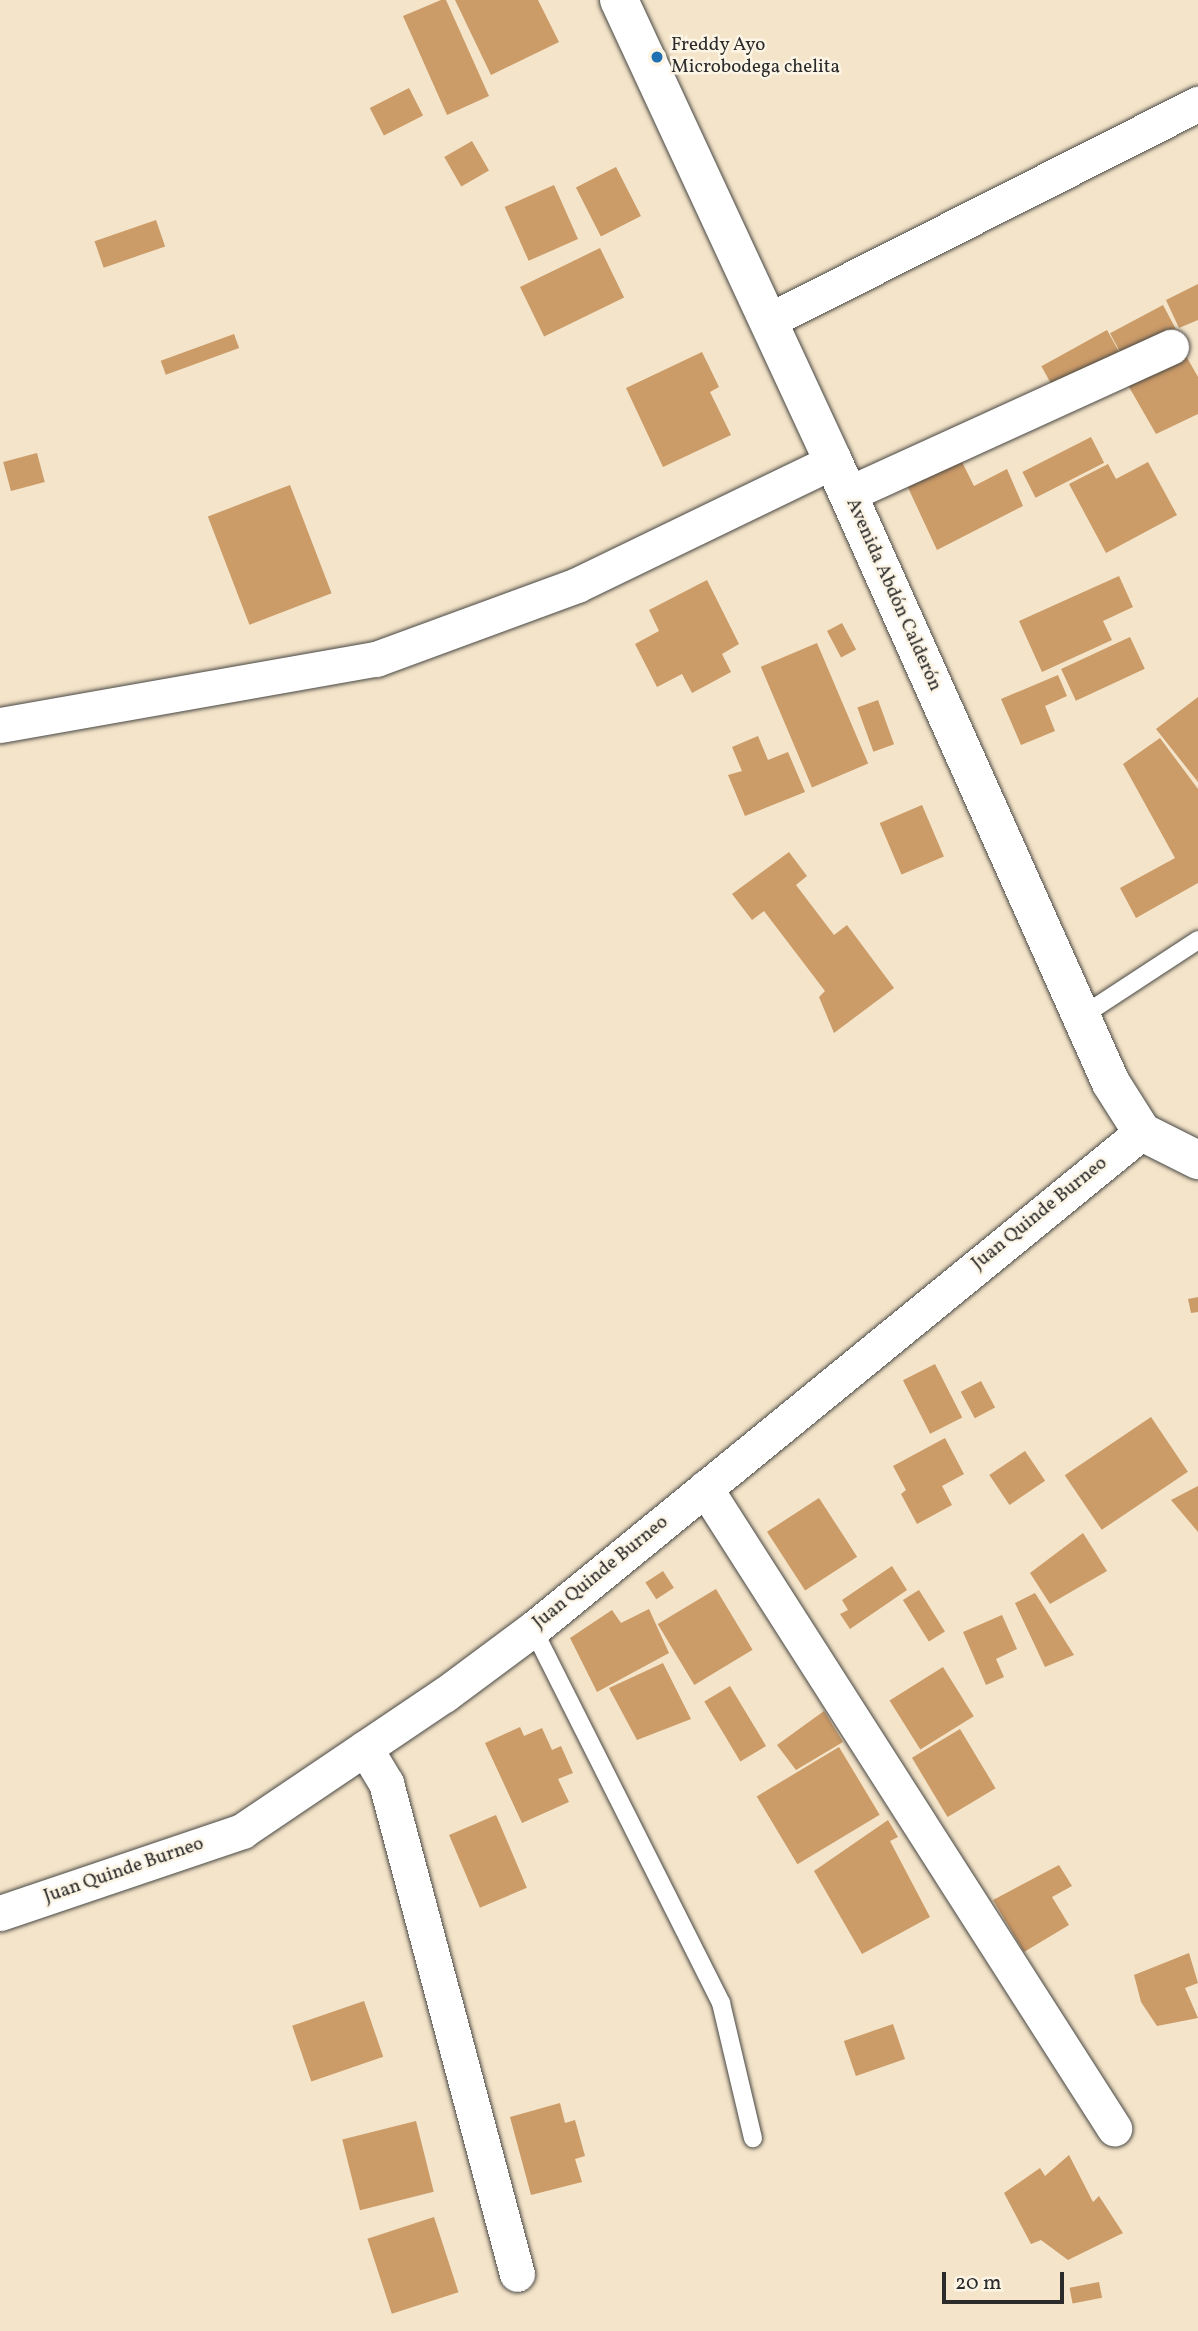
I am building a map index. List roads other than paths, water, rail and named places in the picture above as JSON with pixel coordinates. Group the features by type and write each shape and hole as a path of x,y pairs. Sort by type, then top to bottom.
{"street":[{"name":"Avenida Abdón Calderón","path":"619,0 840,478 1111,1083 1142,1132"},
{"path":"768,321 1198,104"},
{"path":"0,725 376,659 577,585 1171,347"},
{"path":"1142,1132 1196,1163"},
{"name":"Juan Quinde Burneo","path":"0,1913 242,1831 365,1748 533,1629 1142,1132"},
{"path":"705,1488 1114,2128"},
{"path":"365,1748 386,1783 517,2274"}],"lane":[{"path":"1082,1016 1198,940"},
{"path":"533,1629 721,2003 753,2138"}],"place":[{"name":"Freddy Ayo Microbodega chelita","path":"657,57"}]}
